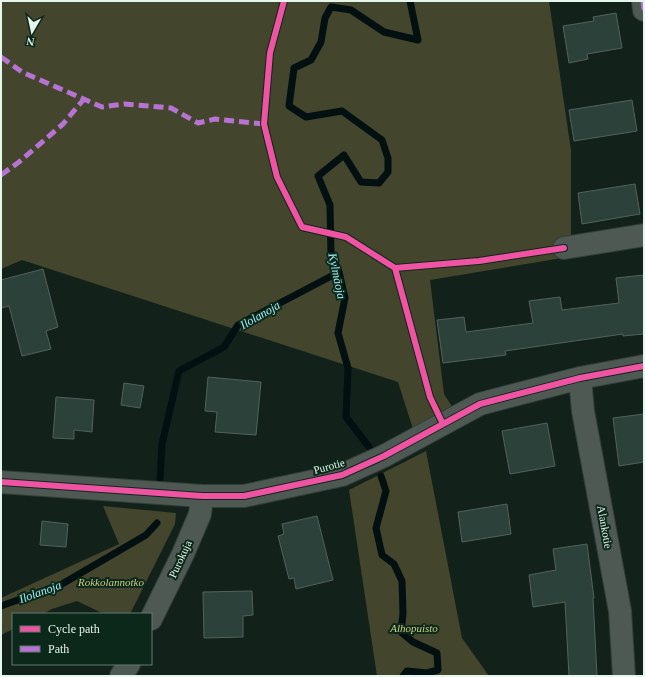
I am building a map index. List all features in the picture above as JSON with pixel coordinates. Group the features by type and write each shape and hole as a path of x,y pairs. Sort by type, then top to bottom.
{"street":[{"path":"643,1 644,10"},
{"path":"564,248 644,235"},
{"name":"Purotie","path":"1,482 202,496 244,496 342,475 384,456 480,404 580,378 644,366"},
{"name":"Alankotie","path":"580,378 583,411 620,612 624,676"},
{"name":"Purokuja","path":"152,617 183,554 200,514 202,496"}],"green space":[{"path":"1,1 549,1 571,150 571,237 574,256 430,280 444,394 453,408 413,429 398,382 22,260 1,269"},
{"name":"Alhopuisto","path":"426,451 462,638 489,676 377,676 349,490"},
{"name":"Rokkolannotko","path":"103,506 176,513 175,524 130,613 102,613 77,601 52,609 45,613 12,613 12,630 1,635 1,598 119,544"}],"building":[{"path":"616,13 622,48 587,54 588,59 569,63 563,26 594,21 593,17"},
{"path":"632,100 637,131 574,141 569,110"},
{"path":"635,184 640,214 582,224 578,193"},
{"path":"43,269 58,327 46,331 51,349 22,356 9,306 1,308 1,280"},
{"path":"644,275 644,334 623,336 623,334 505,351 506,355 443,363 437,320 464,317 466,332 533,323 529,301 560,297 562,310 619,303 616,278"},
{"path":"208,377 261,382 256,435 215,432 217,412 205,411"},
{"path":"124,383 144,386 140,408 121,405"},
{"path":"56,397 94,400 92,432 74,430 74,439 53,438"},
{"path":"644,414 644,462 619,466 613,418"},
{"path":"547,423 555,466 510,474 502,431"},
{"path":"507,504 511,534 462,542 458,512"},
{"path":"317,516 333,580 296,589 294,578 289,579 278,536 284,534 282,524"},
{"path":"42,521 68,524 66,547 40,545"},
{"path":"587,544 594,598 597,676 569,676 565,602 533,607 529,575 556,570 553,549"},
{"path":"252,591 253,615 243,616 243,637 204,638 203,592"}],"waterway":[{"name":"Kylmäoja","path":"369,447 346,417 348,368 338,333 345,298 339,272 331,254 330,205 318,176 344,155 361,182 379,183 388,172 388,158 382,140 342,111 306,117 289,106 294,68 311,60 321,42 325,18 331,7 351,10 384,32 418,40 410,1"},
{"name":"Ilolanoja","path":"160,479 162,444 179,371 224,347 238,325 339,272"},
{"name":"Kylmäoja","path":"381,476 386,491 376,528 382,555 394,564 402,581 403,614 401,632 413,642 437,653 438,670 427,673 407,671 403,676"},
{"name":"Ilolanoja","path":"1,606 62,584 146,535 157,523"}],"marked path":[{"path":"643,1 644,10"},
{"path":"1,57 22,72 102,107 124,104 171,108 198,123 215,119 264,124"},
{"path":"1,175 19,162 63,124 84,99"}],"cycle path":[{"path":"284,1 270,53 264,124 277,177 302,227 346,237 395,268 430,397 443,424"},
{"path":"395,268 479,261 564,248"},
{"path":"1,482 202,496 244,496 342,475 384,456 480,404 580,378 644,366"}]}
